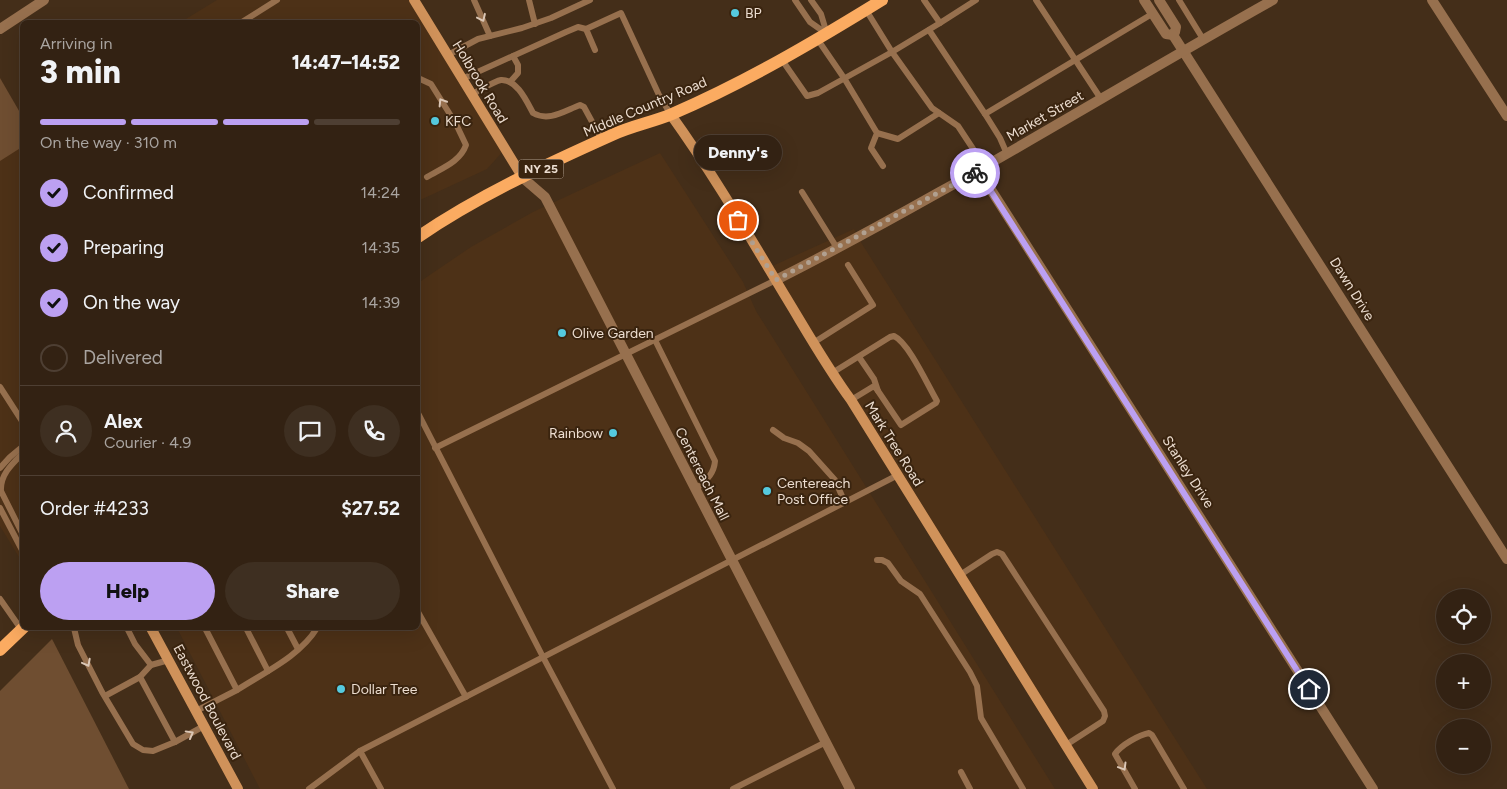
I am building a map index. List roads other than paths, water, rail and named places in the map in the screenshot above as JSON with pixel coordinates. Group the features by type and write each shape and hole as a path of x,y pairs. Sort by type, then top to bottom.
{"main road":[{"name":"Middle Country Road","path":"420,236 485,196 613,134 671,114 749,78 822,37 882,0"},
{"path":"0,650 20,630"}],"street":[{"path":"0,29 44,0"},
{"name":"Holbrook Road","path":"414,0 523,178"},
{"name":"Dawn Drive","path":"1144,0 1166,34 1173,35 1183,50 1507,559"},
{"name":"Dawn Drive","path":"1159,0 1176,27 1173,35"},
{"path":"1432,0 1507,116"},
{"name":"Market Street","path":"776,280 982,169 1269,1"},
{"name":"Mark Tree Road","path":"671,114 1093,789"},
{"name":"Stanley Drive","path":"982,169 1373,789"},
{"name":"Centereach Mall","path":"523,178 545,197 850,789"},
{"name":"Eastwood Boulevard","path":"153,630 238,789"}],"lane":[{"path":"245,20 277,0"},
{"path":"474,0 490,36"},
{"path":"529,0 534,24"},
{"path":"448,55 478,39 534,24 590,0"},
{"path":"795,0 822,37 877,133 898,139 939,113"},
{"path":"811,0 821,14 822,37"},
{"path":"924,0 940,23"},
{"path":"782,60 807,96 818,93 892,52 976,0"},
{"path":"1036,0 1101,98"},
{"path":"1179,0 1203,39"},
{"path":"866,10 892,52 932,108 958,126 982,169"},
{"path":"462,79 578,27 586,29 620,13 659,95 671,114"},
{"path":"985,114 1152,14"},
{"path":"586,29 595,50"},
{"path":"928,30 985,114 1000,138 1007,154"},
{"path":"510,82 518,73 518,65 513,56"},
{"path":"420,79 431,84 456,124 466,145 463,154 451,164 427,177"},
{"path":"472,94 500,80 510,82 520,91 533,113 538,116 550,117 584,106 602,140"},
{"path":"877,133 871,148 883,166"},
{"path":"802,192 837,248"},
{"path":"813,343 873,305 848,265"},
{"path":"436,448 776,280"},
{"path":"832,373 894,336 898,338 912,357 937,401 936,404 901,426 874,386 851,400"},
{"path":"654,340 715,461 710,477 695,490"},
{"path":"859,356 874,379 878,391"},
{"path":"0,387 20,418"},
{"path":"420,417 613,789"},
{"path":"773,430 809,451 835,480 845,503"},
{"path":"0,468 20,449"},
{"path":"20,456 4,475 0,484 1,491 20,529"},
{"path":"309,789 360,751 732,562 898,475"},
{"path":"0,508 20,546"},
{"path":"960,575 992,554 997,552 1002,554 1104,711 1103,721 1066,745"},
{"path":"877,560 882,560 888,564 901,581 920,594 970,672 977,686 981,718 1023,789"},
{"path":"0,599 20,625"},
{"path":"420,616 466,697"},
{"path":"74,630 78,645 133,744 143,750 153,751 175,742 204,726"},
{"path":"128,630 135,644 151,665"},
{"path":"206,630 237,690"},
{"path":"247,630 268,671"},
{"path":"288,630 298,649"},
{"path":"196,711 237,690 287,659 311,638 316,630"},
{"path":"105,696 140,677 151,665 169,660"},
{"path":"140,677 175,742"},
{"path":"1135,789 1115,754 1123,747 1149,733 1184,789"},
{"path":"733,789 826,742"},
{"path":"360,751 381,789"},
{"path":"961,772 970,789"}],"place":[{"name":"BP","path":"735,13"},
{"name":"KFC","path":"435,121"},
{"name":"Denny's","path":"738,220"},
{"name":"Olive Garden","path":"562,333"},
{"name":"Rainbow","path":"613,433"},
{"name":"Centereach Post Office","path":"767,491"},
{"name":"Dollar Tree","path":"341,689"}]}
